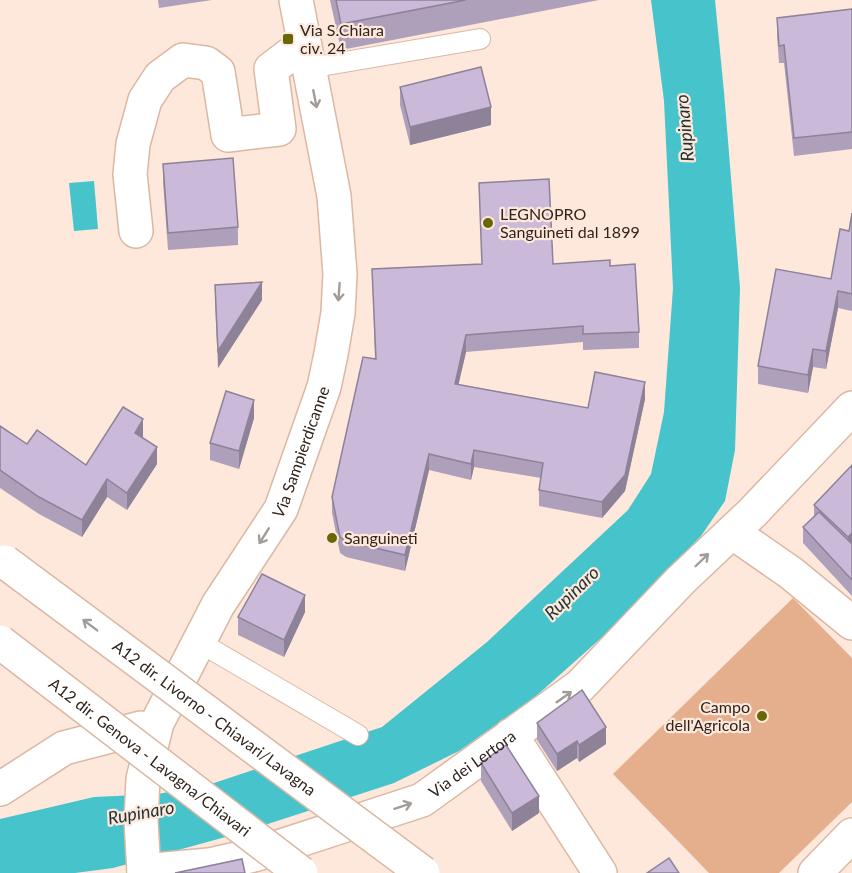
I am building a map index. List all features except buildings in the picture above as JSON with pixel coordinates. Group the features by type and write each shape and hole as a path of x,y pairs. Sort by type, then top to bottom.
{"main road":[{"name":"Via Sampierdicanne","path":"144,872 141,821 143,780 157,723 218,605 281,509 324,387 331,354 338,313 340,274 334,196 296,0"},
{"path":"136,231 130,174 133,144 145,100 160,77 183,60 206,63 218,72 228,135 279,129 271,69 306,56"},
{"name":"Via dei Lertora","path":"144,872 209,865 257,864 422,800 580,686 681,580 732,532 852,408"},
{"path":"732,532 791,573 852,623"},
{"name":"A12 dir. Livorno - Chiavari/Lavagna","path":"5,562 423,873"},
{"name":"A12 dir. Genova - Lavagna/Chiavari","path":"0,642 301,873"},
{"path":"0,789 64,748 157,723"},
{"path":"511,735 600,873"},
{"path":"815,873 852,836"}],"lane":[{"path":"306,56 480,39"},
{"path":"199,642 358,735"}],"shaded area":[{"name":"Campo dell'Agricola","path":"793,598 852,658 852,802 779,873 709,873 613,774"}],"water":[{"name":"Rupinaro","path":"651,0 715,0 724,92 740,288 735,450 725,501 701,536 609,631 535,697 459,751 394,783 240,833 113,868 75,873 0,873 0,819 94,797 158,794 214,783 382,727 487,642 628,510 651,474 664,412 673,288 664,101"},
{"path":"94,181 98,229 74,231 69,183"}],"place":[{"name":"Via S.Chiara civ. 24","path":"288,39"},
{"name":"LEGNOPRO Sanguineti dal 1899","path":"488,223"},
{"name":"Sanguineti","path":"332,538"},
{"name":"Campo dell'Agricola","path":"762,716"}]}
